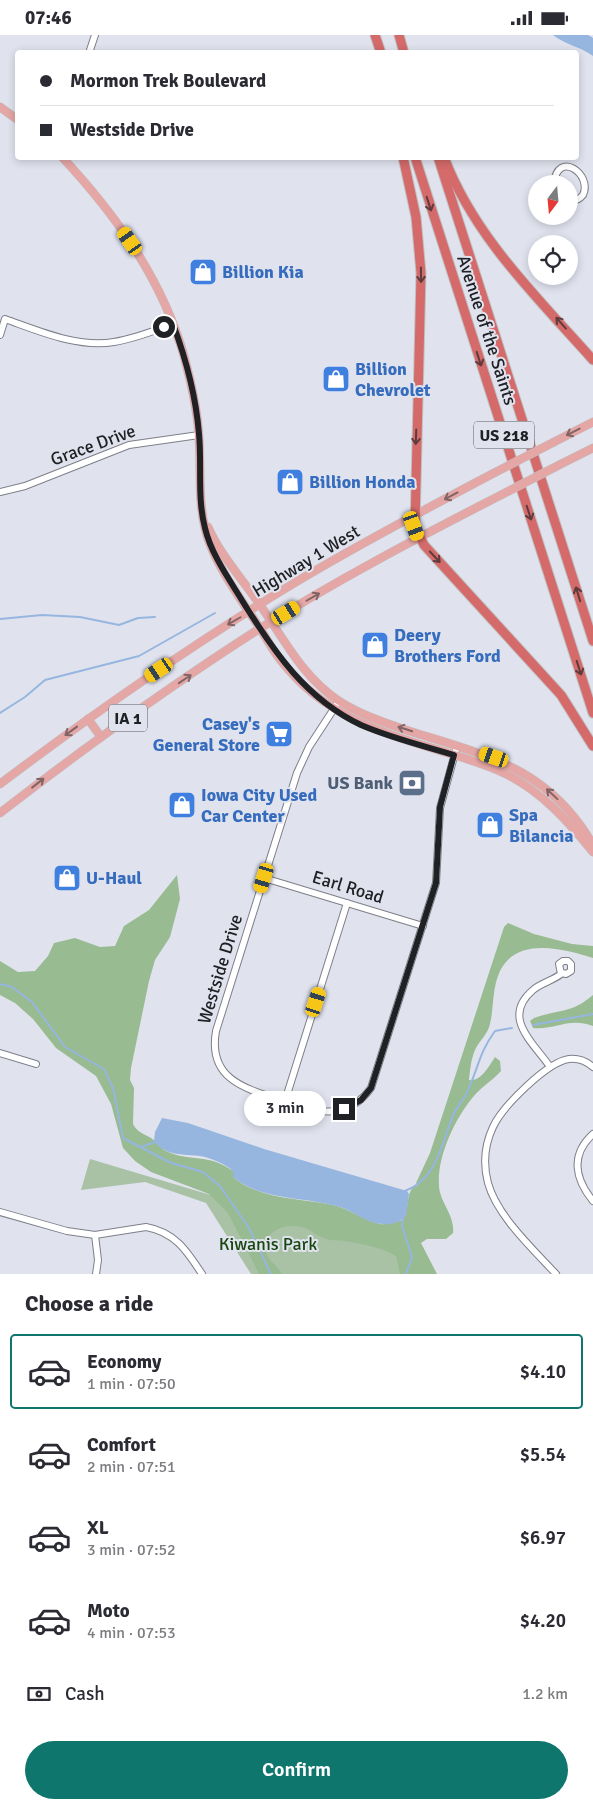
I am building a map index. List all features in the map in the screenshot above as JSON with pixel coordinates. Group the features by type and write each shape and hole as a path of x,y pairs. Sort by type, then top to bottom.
{"highway":[{"path":"375,35 379,50"},
{"path":"399,35 403,50"},
{"path":"404,160 416,217 421,273 414,515 419,538 561,695 593,746"},
{"name":"Avenue of the Saints","path":"415,160 593,713"},
{"name":"Avenue of the Saints","path":"439,160 593,641"},
{"path":"445,160 461,195 484,232 593,360"}],"main road":[{"path":"0,107 15,118"},
{"path":"65,160 90,188 130,241 156,286 173,324 189,377 199,435 204,528 210,543 249,612 287,668 333,709 378,731 494,768 526,786 560,814 593,852"},
{"name":"Highway 1 West","path":"0,784 88,719 220,629 338,557 414,515 593,422"},
{"name":"Highway 1 West","path":"0,813 102,737 271,622 419,538 593,448"},
{"path":"203,513 220,549 306,671 339,701 385,723 494,757 541,784 572,815 593,845"},
{"path":"88,719 102,737"}],"street":[{"path":"90,50 95,35"},
{"path":"556,175 560,170 573,166 581,169 586,175 590,190 578,199"},
{"path":"0,335 5,319 64,338 99,343 133,338 173,324"},
{"name":"Grace Drive","path":"0,492 25,486 129,445 152,440 199,435"},
{"name":"Westside Drive","path":"339,701 300,764 216,1031 214,1048 224,1071 236,1083 248,1090 317,1111 333,1112 349,1107 366,1095 375,1080 436,883 440,807 457,746"},
{"name":"Earl Road","path":"264,878 423,926"},
{"path":"285,1101 347,903"},
{"path":"550,1067 524,1036 520,1014 524,1003 532,991 562,973"},
{"path":"0,1053 36,1064"},
{"path":"556,1274 498,1206 488,1182 485,1161 490,1134 501,1112 550,1067 572,1059 582,1060 593,1067"},
{"path":"593,1134 581,1150 577,1166 580,1183 593,1201"},
{"path":"0,1212 67,1231 95,1235 146,1227 163,1231 185,1249 202,1274"},
{"path":"95,1235 98,1260 96,1274"}],"green space":[{"path":"177,875 180,899 170,937 155,960 131,1068 130,1080 134,1088 133,1124 139,1131 151,1138 166,1151 224,1165 233,1171 233,1177 244,1185 256,1190 281,1197 333,1205 380,1224 389,1224 403,1220 411,1189 414,1185 418,1186 416,1183 430,1153 504,927 508,923 534,934 572,944 593,946 593,958 555,949 529,949 518,953 508,960 497,977 490,1024 474,1054 469,1080 477,1079 481,1076 495,1057 500,1061 501,1071 476,1093 466,1106 453,1128 444,1151 439,1175 439,1186 452,1220 453,1233 446,1239 427,1239 421,1243 437,1274 400,1274 396,1256 390,1253 365,1245 328,1240 305,1228 288,1226 271,1234 265,1245 269,1259 282,1274 259,1274 228,1213 209,1194 151,1172 135,1161 123,1148 111,1104 96,1076 56,1048 33,1019 15,1003 0,995 0,961 18,972 35,971 48,956 54,943 75,938 100,947 115,946 124,926 149,910"},
{"path":"593,995 593,1026 569,1023 533,1028 530,1021 534,1018 571,1008"},
{"name":"Kiwanis Park","path":"90,1159 406,1253 400,1274 251,1274 206,1203 145,1182 81,1190"}],"water":[{"path":"553,35 588,35 593,38 593,56 584,50"},
{"path":"162,1118 188,1123 264,1149 407,1191 409,1194 406,1216 395,1223 377,1223 329,1204 258,1191 233,1177 233,1171 227,1166 205,1157 177,1154 159,1146 154,1141 155,1132"}],"waterway":[{"path":"0,713 25,697 45,680 139,656 215,613"},
{"path":"0,619 42,615 80,617 119,625 138,618 155,617"},
{"path":"0,984 12,987 32,1002 65,1047 104,1069 113,1088 123,1138 171,1163 203,1172 220,1186 249,1228 271,1274"},
{"path":"533,1025 593,1014"},
{"path":"405,1191 425,1178 432,1168 454,1113 467,1093 482,1053 495,1031 512,1028"},
{"path":"141,1147 155,1142"},
{"path":"403,1219 402,1226 412,1257 406,1274"}],"place":[{"name":"Billion Kia","path":"203,272"},
{"name":"Billion Chevrolet","path":"336,379"},
{"name":"Billion Honda","path":"290,482"},
{"name":"Deery Brothers Ford","path":"375,645"},
{"name":"Casey's General Store","path":"279,734"},
{"name":"US Bank","path":"412,783"},
{"name":"Iowa City Used Car Center","path":"182,805"},
{"name":"Spa Bilancia","path":"490,825"},
{"name":"U-Haul","path":"67,878"}],"route":[{"path":"164,327 173,324 179,340 197,417 204,528 217,557 232,583 282,663 304,685 333,709 362,725 454,755 440,807 436,883 423,926 375,1080 361,1100 344,1109"}]}
